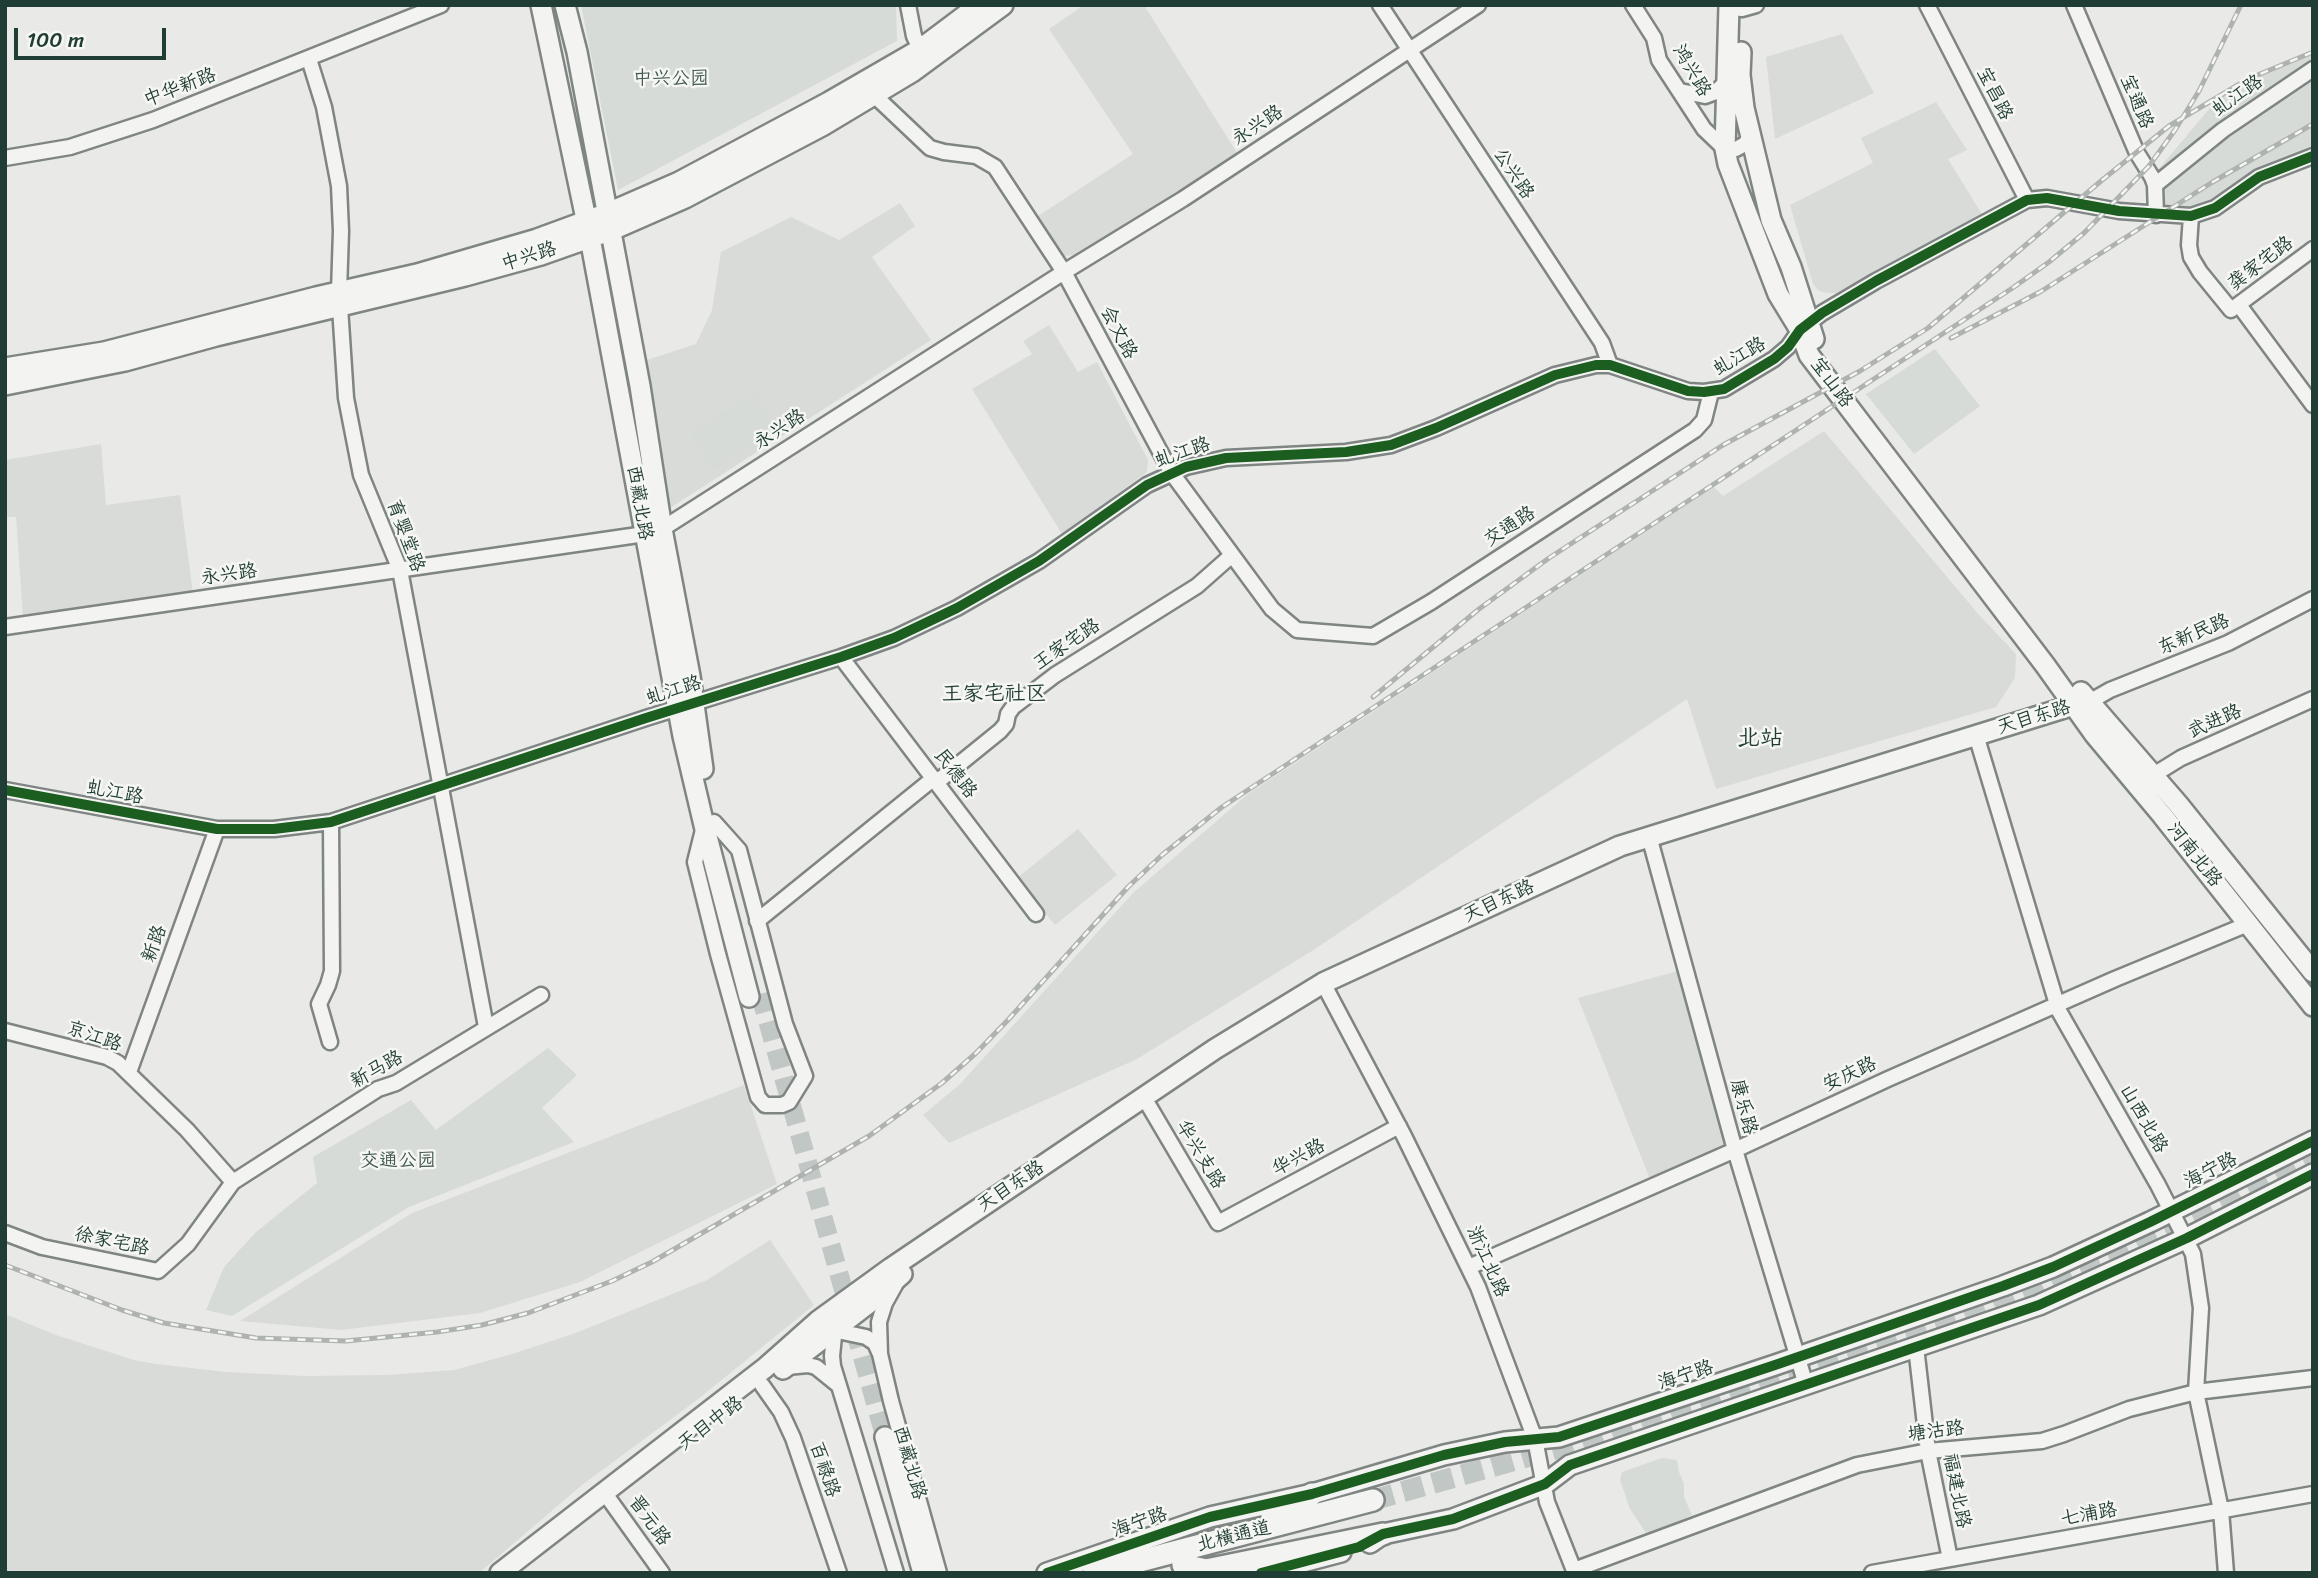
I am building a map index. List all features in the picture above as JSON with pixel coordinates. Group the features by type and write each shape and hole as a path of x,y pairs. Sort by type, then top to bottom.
{"highway":[{"path":"1154,1565 1198,1535 1291,1511 1312,1494"},
{"name":"北横通道","path":"1100,1571 1154,1565 1378,1516"},
{"name":"北横通道","path":"1154,1565 1183,1565 1206,1570 1378,1516"}],"main road":[{"name":"西藏北路","path":"541,5 654,532 709,823 755,995"},
{"name":"西藏北路","path":"565,5 578,52 640,386 654,532"},
{"name":"中兴路","path":"5,368 104,352 339,299 465,276 610,222 685,198 822,126 874,95 923,56 979,5"},
{"name":"中兴路","path":"610,222 667,188 858,86 923,56 1003,5"},
{"name":"宝山路","path":"1740,7 1727,81 1725,149 1728,164 1778,294 1805,326"},
{"name":"宝山路","path":"1740,7 1740,75 1744,108 1771,220 1791,267 1809,355 2081,707"},
{"path":"1725,149 1739,163 1771,220"},
{"name":"中兴路","path":"5,385 113,364 339,299"},
{"name":"天目东路","path":"837,1307 1143,1097 1281,1007 1326,988 1620,846 1651,841 2081,707"},
{"name":"河南北路","path":"2081,707 2313,972"},
{"name":"河南北路","path":"2145,781 2248,924 2313,1006"},
{"name":"天目东路","path":"901,1274 1326,988"},
{"name":"海宁路","path":"1047,1573 1210,1517 1312,1494 1444,1455 1505,1442 1559,1437 1797,1357 2026,1278 2172,1211 2313,1140"},
{"path":"1261,1573 1372,1542 1378,1516 1453,1519 1545,1484 1570,1465 2039,1305 2187,1238 2313,1174"},
{"name":"天目中路","path":"500,1573 762,1385 873,1300 901,1274"},
{"name":"天目中路","path":"519,1573 608,1496 775,1360 811,1326 837,1307"},
{"name":"西藏北路","path":"912,1573 880,1438 923,1573"}],"street":[{"name":"中华新路","path":"5,158 70,147 129,128 441,5"},
{"path":"908,5 914,36 923,56"},
{"name":"公兴路","path":"1380,5 1602,343 1610,366"},
{"name":"永兴路","path":"5,627 654,532 1183,199 1478,5"},
{"name":"鸿兴路","path":"1633,5 1654,38 1659,60 1704,129 1725,149"},
{"name":"宝昌路","path":"1927,5 2027,200"},
{"name":"宝通路","path":"2074,5 2137,153 2155,185 2156,215"},
{"name":"育婴堂路","path":"309,59 324,107 339,186 339,299 346,398 361,475 400,570 486,1027"},
{"name":"虬江路","path":"2155,185 2223,130 2313,69"},
{"path":"1680,91 1705,96 1716,92 1727,81"},
{"name":"会文路","path":"874,95 930,148 976,156 995,167 1064,272 1171,472 1272,608 1297,630"},
{"path":"1725,149 1736,149 1745,144 1751,136"},
{"name":"虬江路","path":"5,790 217,829 274,829 331,822 894,638 957,608 1039,561 1147,485 1171,472 1226,458 1346,452 1391,445 1555,375 1588,366 1610,366 1675,388 1711,392 1728,387 1774,359 1805,326 1876,281 2027,200 2047,198 2156,215 2191,216 2215,208 2259,177 2313,156"},
{"path":"2191,216 2189,245 2191,257 2200,272 2235,307 2313,405"},
{"name":"龚家宅路","path":"2235,307 2313,249"},
{"name":"交通路","path":"1297,630 1373,636 1695,430 1704,419 1711,392"},
{"name":"王家宅路","path":"757,921 1000,731 1010,710 1055,675 1197,586 1216,572 1232,555"},
{"name":"东新民路","path":"2081,707 2110,690 2228,643 2313,599"},
{"name":"民德路","path":"841,657 1037,914"},
{"name":"武进路","path":"2145,781 2181,758 2313,699"},
{"name":"山西北路","path":"1977,740 2057,1005 2187,1238 2197,1272 2201,1308 2196,1392 2221,1510 2225,1573"},
{"path":"330,1042 319,1004 332,971 331,822"},
{"path":"709,823 739,850 757,921 785,1024 805,1076 789,1102 775,1107 765,1105 758,1097 695,862 709,823"},
{"name":"新路","path":"129,1072 217,829"},
{"name":"康乐路","path":"1651,841 1735,1150 1806,1385"},
{"name":"安庆路","path":"1469,1267 1735,1150 1888,1079 2248,924"},
{"name":"浙江北路","path":"1326,988 1469,1267 1535,1439 1547,1502 1575,1571"},
{"name":"新马路","path":"233,1182 378,1089 396,1083 541,995"},
{"name":"京江路","path":"5,1031 107,1057 129,1072 187,1130 233,1182"},
{"name":"华兴支路","path":"1149,1106 1218,1223"},
{"name":"华兴路","path":"1218,1223 1399,1126"},
{"name":"徐家宅路","path":"5,1233 42,1247 158,1270 188,1244 233,1182"},
{"name":"西藏北路","path":"901,1274 881,1313 878,1332 880,1353 939,1573"},
{"path":"837,1307 833,1366 896,1573"},
{"path":"811,1326 854,1333 871,1340 880,1353"},
{"path":"832,1351 840,1338 854,1333"},
{"name":"福建北路","path":"1916,1348 1928,1451 1950,1559"},
{"path":"785,1367 816,1367 841,1388"},
{"name":"塘沽路","path":"1575,1571 1836,1472 1880,1460 1928,1451 2042,1441 2129,1409 2196,1392 2313,1378"},
{"name":"百禄路","path":"762,1385 781,1412 793,1438 839,1573"},
{"name":"七浦路","path":"1872,1573 2313,1494"},
{"name":"晋元路","path":"608,1496 662,1573"}],"shaded area":[{"path":"1084,5 1144,5 1239,156 1166,204 1078,255 1061,256 1035,218 1133,154 1049,29"},
{"path":"1842,34 1874,93 1775,139 1766,57"},
{"path":"1936,102 1967,150 1948,159 1983,216 1836,293 1819,291 1813,284 1790,205 1873,163 1861,138"},
{"path":"900,203 915,226 872,257 931,340 670,508 647,360 696,344 712,310 721,252 791,217 839,240"},
{"path":"1049,325 1078,372 1097,362 1148,460 1147,472 1062,534 972,389 1032,354 1023,341"},
{"path":"1824,431 1980,616 2016,654 2015,678 1996,707 1716,789 1687,699 1315,949 1137,1059 949,1143 923,1115 960,1084 1133,893 1248,794 1714,487 1723,496"},
{"path":"101,444 106,505 180,495 193,593 23,617 16,517 5,517 5,460"},
{"path":"1078,829 1117,875 1055,925 1017,878"},
{"path":"1678,971 1728,1145 1650,1179 1578,998"},
{"path":"744,1085 777,1184 580,1282 480,1313 341,1330 240,1321 412,1213"},
{"path":"770,1240 814,1305 697,1400 582,1485 479,1573 5,1573 5,1314 56,1335 134,1360 156,1364 226,1372 305,1376 387,1375 454,1370 573,1334 707,1280"}],"green space":[{"name":"中兴公园","path":"581,5 896,5 897,41 618,190"},
{"path":"2313,52 2313,152 2209,208 2187,213 2160,205 2152,177 2215,102 2248,79"},
{"path":"1935,349 1980,406 1914,454 1866,394"},
{"path":"755,393 777,430 758,442 735,406"},
{"path":"733,407 756,444 736,456 713,419"},
{"path":"710,421 733,457 713,470 691,433"},
{"name":"交通公园","path":"548,1048 577,1075 542,1108 574,1142 409,1207 232,1316 206,1310 224,1267 256,1232 317,1183 313,1157 411,1100 436,1130"},
{"path":"1662,1458 1677,1460 1684,1484 1684,1497 1692,1515 1655,1532 1646,1533 1630,1509 1620,1480 1622,1472"}],"tunnel":[{"path":"760,994 885,1437"},
{"path":"1373,1500 1573,1444 1983,1306 2127,1246 2313,1152"}],"railway":[{"path":"5,1265 122,1310 164,1323 256,1338 346,1341 482,1325 528,1313 612,1281 652,1262 869,1136 942,1083 1007,1021 1128,887 1162,855 1222,807 2049,262 2084,233 2149,166 2199,91 2241,5"},
{"path":"1373,697 1479,609 1549,558 1723,445 1860,371 1928,328 2169,126 2248,79 2313,52"},
{"path":"1951,338 2040,292 2211,183 2313,124"}],"cycle path":[{"path":"5,790 217,829 274,829 331,822 894,638 957,608 1039,561 1147,485 1186,467 1226,458 1346,452 1391,445 1555,375 1596,365 1610,365 1688,391 1724,389 1774,359 1788,347 1800,330 1822,313 2027,200 2047,198 2119,211 2191,216 2215,208 2259,177 2313,156"},
{"path":"1047,1573 1210,1517 1312,1494 1444,1455 1505,1442 1559,1437 1778,1364 2053,1267 2313,1141"},
{"path":"1261,1573 1359,1547 1383,1534 1453,1519 1545,1484 1570,1465 2039,1305 2187,1238 2313,1174"}],"district":[{"name":"王家宅社区","path":"994,695"},
{"name":"北站","path":"1760,739"}]}
